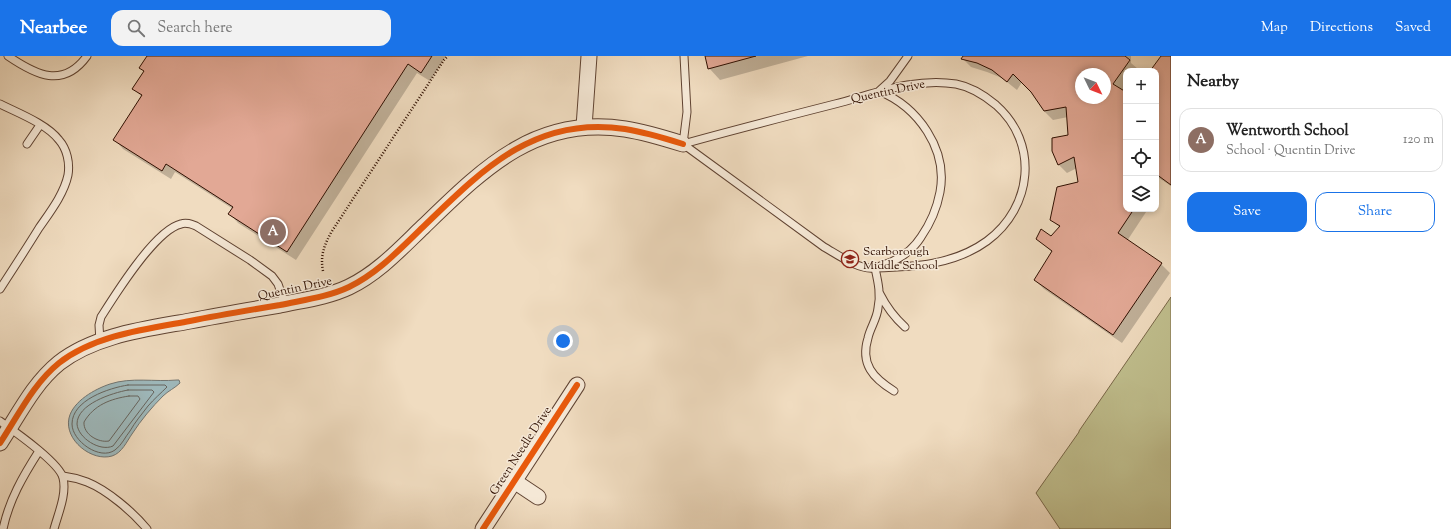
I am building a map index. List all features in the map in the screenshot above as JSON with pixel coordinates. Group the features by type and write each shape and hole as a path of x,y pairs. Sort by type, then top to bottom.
{"street":[{"path":"584,127 589,56"},
{"name":"Quentin Drive","path":"0,443 5,425 47,374 72,354 118,336 152,328 308,300 335,293 362,280 391,258 478,175 497,160 532,140 550,134 584,127 625,129 683,144"},
{"name":"Green Needle Drive","path":"482,529 577,385"},
{"path":"514,481 538,497"}],"lane":[{"path":"8,56 23,66 44,75 70,73 87,56"},
{"path":"683,144 687,112 684,56"},
{"path":"905,327 887,308 880,293 875,268 894,262 916,244 928,224 937,204 940,192 941,175 940,162 923,125 910,110 898,101 879,91 890,82 908,56"},
{"name":"Quentin Drive","path":"921,82 954,84 966,86 981,93 1001,110 1012,124 1024,149 1025,162 1022,195 1009,220 987,241 969,252 935,264 911,267 875,268 862,266 847,260 824,247 683,144 879,91 921,82"},
{"path":"0,290 53,207 63,188 68,174 64,148 55,135 3,105"},
{"path":"27,144 40,125"},
{"path":"100,342 99,325 101,318 132,269 142,256 168,231 181,224 189,223 196,226 250,260 272,276 278,284 285,304"},
{"path":"880,293 878,310 868,338 866,351 867,364 870,371 876,378 894,391"},
{"path":"5,425 39,451 58,468 63,476 64,490 54,529"},
{"path":"3,529 6,512 25,472 39,451"},
{"path":"63,476 89,482 128,510 148,529"}],"path":[{"path":"324,272 322,258 323,248 332,231 448,56"}],"shaded area":[{"path":"1171,297 1171,529 1060,529 1036,493"}],"water":[{"path":"135,380 179,380 180,383 165,394 139,424 119,452 112,456 96,456 88,452 81,448 71,434 69,418 71,412 85,396 91,392 118,382"}],"building":[{"path":"147,56 432,56 421,73 408,64 287,252 228,214 233,207 166,164 162,171 113,140 142,95 132,89 144,71 139,68"},
{"path":"705,56 756,56 708,69"},
{"path":"963,56 1125,56 1130,60 1113,84 1123,90 1123,212 1132,212 1118,233 1162,263 1113,335 1034,280 1052,251 1036,239 1041,229 1051,236 1060,226 1050,220 1057,187 1078,182 1074,157 1058,165 1052,151 1052,138 1068,135 1066,107 1044,111 1031,92 1013,74 1007,82 992,70 977,63 961,59"},
{"path":"1161,56 1171,56 1171,185 1159,176 1159,68 1152,68"}],"cycle path":[{"path":"0,443 26,401 41,381 59,363 73,353 122,334 306,300 324,296 349,287 379,268 489,167 512,151 537,139 564,130 593,127 632,130 683,144"},
{"path":"483,529 577,385"}],"place":[{"name":"Wentworth School","path":"273,232"},
{"name":"Scarborough Middle School","path":"850,259"}]}
